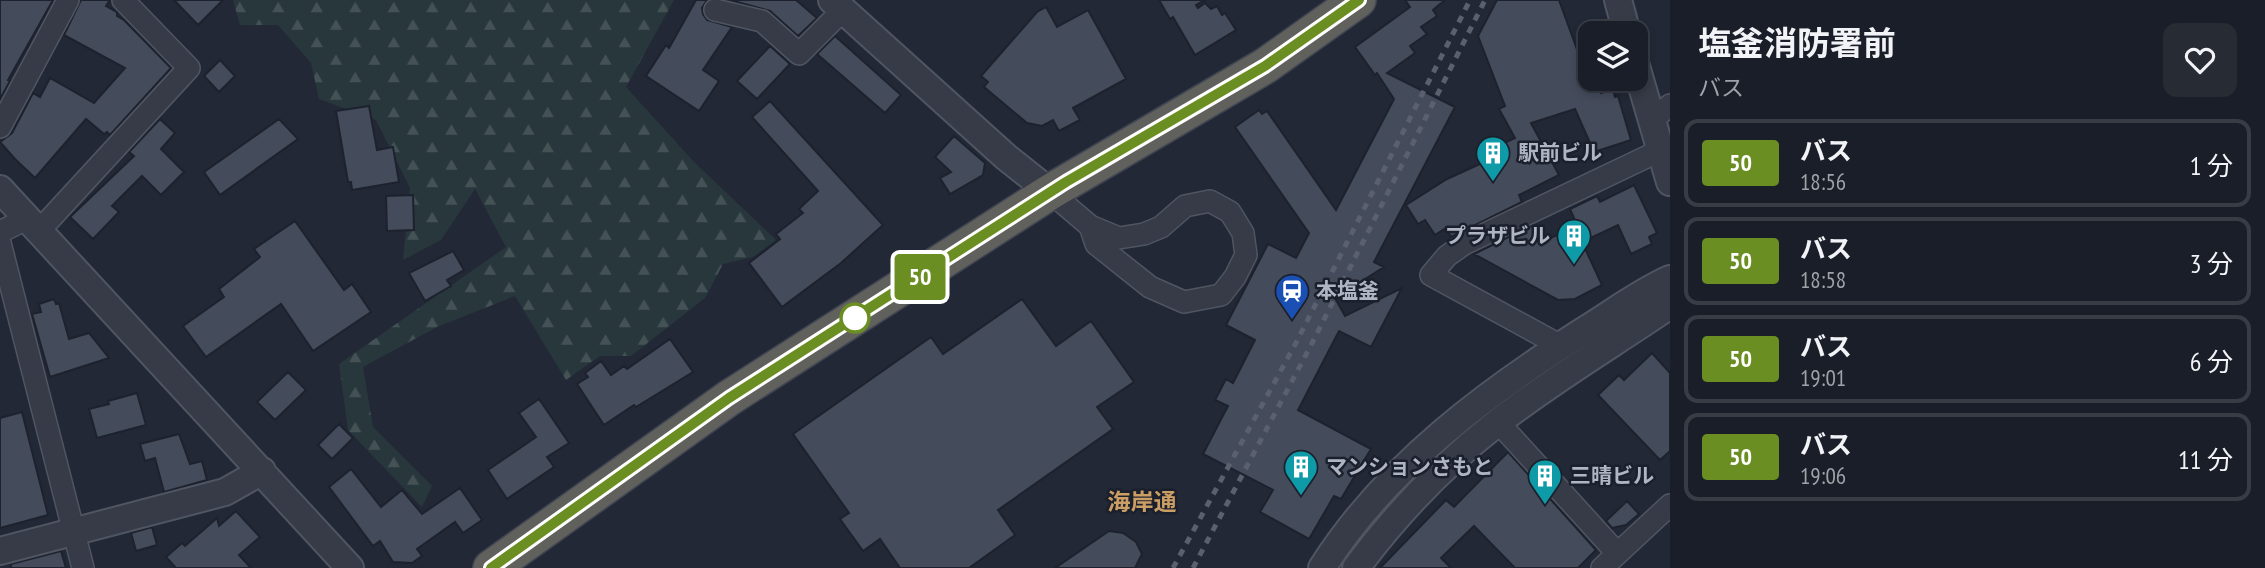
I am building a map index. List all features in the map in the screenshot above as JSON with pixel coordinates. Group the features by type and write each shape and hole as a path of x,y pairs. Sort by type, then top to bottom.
{"highway":[{"path":"491,568 729,398 1050,192 1265,66 1359,0"}],"street":[{"path":"0,127 68,0"},
{"path":"0,232 32,226 189,68 124,0"},
{"path":"1618,0 1624,21"},
{"path":"715,10 762,21 799,54 838,5 1006,157 1090,226 1119,238 1144,234 1161,227 1185,206 1210,201 1230,212 1243,233 1247,255 1221,295 1184,302 1150,287 1096,244 1090,226"},
{"path":"1648,89 1661,113 1659,150 1670,182"},
{"path":"1561,345 1431,275 1447,256 1464,244 1659,150"},
{"path":"0,189 350,568"},
{"path":"0,243 83,568"},
{"path":"1322,568 1385,487 1431,443 1561,345 1670,279"},
{"path":"1356,568 1380,535 1458,455 1498,422 1670,305"},
{"path":"1498,422 1610,561 1670,505"},
{"path":"0,551 225,492 262,471"}],"green space":[{"path":"233,0 674,0 626,87 693,161 776,240 753,257 723,264 705,298 631,356 600,356 566,380 515,296 437,327 363,367 373,427 432,486 422,507 348,430 339,364 506,247 475,189 441,240 403,260 410,188 376,120 319,99 311,63 278,25 240,25"}],"building":[{"path":"0,0 53,0 0,99"},
{"path":"81,0 110,0 106,6 117,12 117,16 171,68 110,135 107,132 104,134 86,119 35,178 0,142 12,133 33,93 40,97 50,78 94,103 125,68 64,35"},
{"path":"174,0 223,0 198,25"},
{"path":"696,0 707,0 702,8 707,20 732,27 703,70 719,81 699,111 646,76 666,45 669,48"},
{"path":"730,0 796,0 817,18 798,36 770,11"},
{"path":"1159,0 1205,0 1196,5 1198,8 1205,3 1211,9 1217,6 1236,30 1195,55 1173,17 1170,19"},
{"path":"1405,0 1445,0 1433,10 1437,16 1421,27 1427,34 1410,46 1415,53 1387,73 1455,107 1374,262 1384,267 1335,298 1345,316 1402,288 1371,347 1339,331 1298,410 1371,449 1341,499 1334,496 1309,539 1260,512 1273,490 1203,454 1228,406 1215,400 1226,379 1233,383 1255,340 1226,325 1268,244 1296,258 1309,233 1235,127 1259,110 1262,114 1267,111 1336,210 1394,99 1355,47 1410,7"},
{"path":"1497,0 1559,0 1578,52 1578,91 1614,91 1615,97 1618,96 1631,140 1594,152 1575,109 1531,123 1559,175 1519,195 1522,202 1451,237 1446,228 1435,235 1425,220 1418,224 1406,205 1447,179 1506,152 1502,144 1515,138 1499,109 1505,106 1478,36"},
{"path":"1046,7 1057,27 1088,10 1126,79 1073,108 1080,120 1059,131 1053,120 1042,126 1027,123 984,87 988,82 981,76 1037,12"},
{"path":"835,36 901,95 885,113 817,54"},
{"path":"770,46 790,64 757,99 737,81"},
{"path":"220,60 235,76 219,92 204,76"},
{"path":"770,101 883,225 841,263 782,307 749,263 780,239 776,234 803,213 799,209 818,191 752,117"},
{"path":"369,106 377,150 393,147 399,182 352,190 351,182 348,182 336,111"},
{"path":"160,119 175,133 161,149 184,172 161,195 142,176 112,206 119,212 93,239 70,217 134,156 129,152"},
{"path":"279,119 298,139 220,195 204,172"},
{"path":"954,136 985,163 983,175 950,194 940,178 951,172 935,157"},
{"path":"1634,185 1657,233 1649,237 1652,244 1631,254 1618,225 1582,242 1602,285 1575,299 1558,300 1474,254 1533,225 1541,243 1577,225 1570,209 1597,196 1600,202"},
{"path":"413,195 414,230 387,231 386,196"},
{"path":"295,221 344,290 352,284 371,312 313,351 281,304 206,357 183,326 224,297 219,289 260,257 254,249"},
{"path":"453,251 464,270 447,280 451,286 425,301 409,273"},
{"path":"54,299 56,304 59,303 69,339 89,333 109,358 50,377 32,314 41,312 39,304"},
{"path":"1022,299 1056,346 1091,321 1134,382 1097,407 1113,429 998,510 1015,535 969,568 900,568 880,539 863,551 840,519 849,513 793,434 931,337 943,354"},
{"path":"670,339 693,372 604,425 577,384 588,377 585,373 601,361 611,375 624,366 627,369"},
{"path":"1652,353 1670,373 1670,451 1660,460 1598,395 1619,375 1624,380"},
{"path":"288,372 306,390 275,420 257,402"},
{"path":"137,393 146,425 97,438 89,409"},
{"path":"539,399 569,443 547,457 554,467 507,499 488,470 536,437 519,413"},
{"path":"22,412 48,515 0,528 0,418"},
{"path":"339,424 353,438 332,459 318,445"},
{"path":"179,434 190,464 202,461 207,480 164,492 155,458 145,461 140,444"},
{"path":"1508,452 1596,550 1578,568 1515,568 1474,526 1441,558 1451,568 1380,568 1446,500 1454,507"},
{"path":"351,469 381,507 402,490 422,514 460,488 482,520 463,533 455,522 417,549 422,556 412,563 393,562 380,541 373,546 329,487"},
{"path":"1627,501 1639,514 1626,525 1612,528 1606,521"},
{"path":"236,511 260,537 239,555 251,568 176,568 166,557 182,543 185,546 217,518 219,526"},
{"path":"152,527 157,545 136,551 131,533"},
{"path":"1109,531 1123,533 1136,542 1142,554 1135,568 1055,568"},
{"path":"61,551 66,568 11,568 11,564"}],"railway":[{"path":"1173,568 1297,341 1470,0"},
{"path":"1193,568 1309,349 1485,0"}],"bus line":[{"name":"50","path":"491,568 729,398 1066,182 1265,66 1359,0"}],"place":[{"name":"駅前ビル","path":"1493,183"},
{"name":"プラザビル","path":"1574,266"},
{"name":"本塩釜","path":"1292,321"},
{"name":"マンションさもと","path":"1301,497"},
{"name":"三晴ビル","path":"1545,506"}],"district":[{"name":"海岸通","path":"1142,502"}]}
